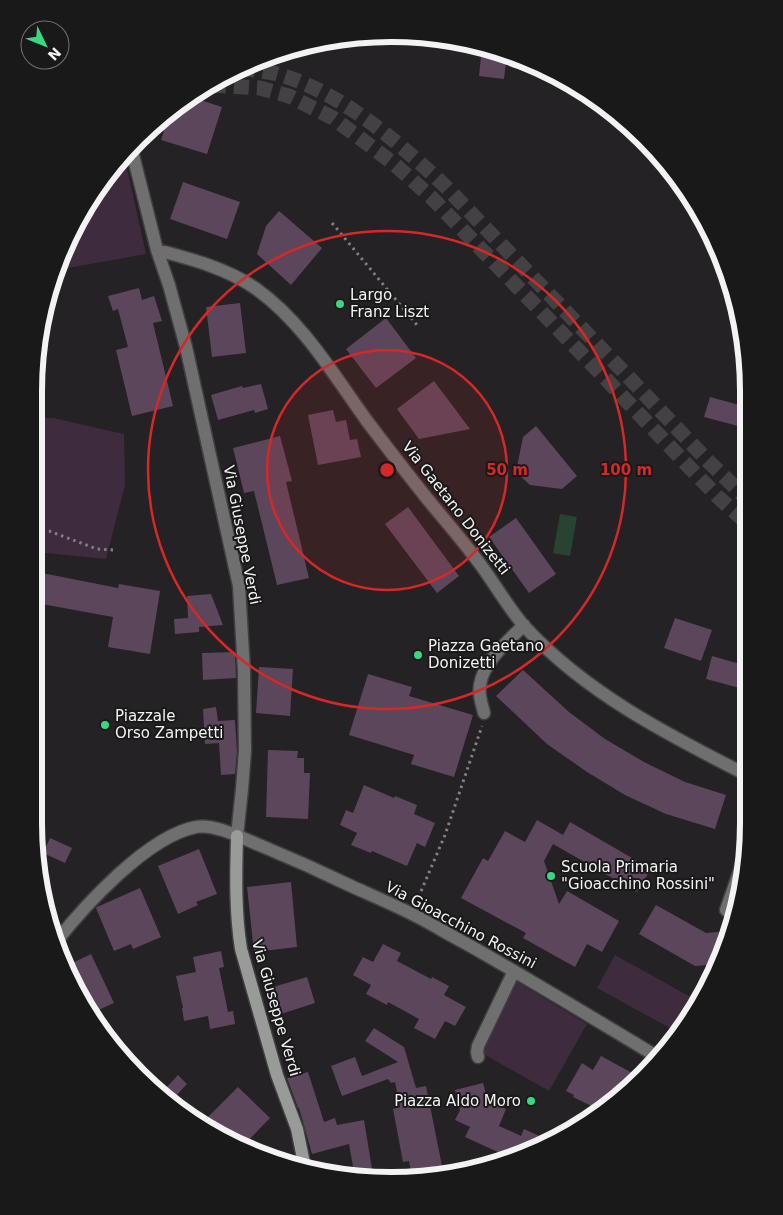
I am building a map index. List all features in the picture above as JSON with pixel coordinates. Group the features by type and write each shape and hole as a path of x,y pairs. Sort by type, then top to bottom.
{"main road":[{"name":"Via Giuseppe Verdi","path":"237,836 236,894 241,949 278,1075 297,1129 304,1162"}],"street":[{"name":"Via Giuseppe Verdi","path":"133,157 157,250 186,347 239,586 244,671 244,751 237,836"},
{"name":"Via Gaetano Donizetti","path":"157,250 195,260 240,278 264,295 292,320 316,349 367,421 480,564 524,625 568,668 623,707 696,749 740,771"},
{"path":"484,713 479,688 484,673 494,657 524,625"},
{"name":"Via Gioacchino Rossini","path":"61,936 104,888 141,856 179,832 198,826 217,828 282,854 412,913 514,971 653,1055"},
{"path":"726,910 736,882"},
{"path":"478,1057 478,1046 514,971"}],"path":[{"path":"332,223 417,325"},
{"path":"42,530 97,549 114,550"},
{"path":"412,913 454,810 483,723 484,713"}],"shaded area":[{"path":"126,165 146,254 65,269 78,237 89,217"},
{"path":"42,418 53,418 124,434 125,485 106,559 42,553"},
{"path":"560,514 577,517 570,556 553,553"},
{"path":"615,955 694,999 673,1030 597,988"},
{"path":"516,981 587,1024 549,1091 480,1052"}],"building":[{"path":"481,54 506,62 504,79 479,76"},
{"path":"200,100 222,107 207,154 161,140 166,125"},
{"path":"183,182 240,202 227,239 170,219"},
{"path":"279,211 322,248 291,285 257,254 266,226"},
{"path":"139,288 142,300 154,296 162,321 153,323 173,406 132,416 116,350 128,347 118,309 113,311 108,296"},
{"path":"240,303 246,353 212,357 206,307"},
{"path":"386,318 416,358 376,388 346,349"},
{"path":"434,381 470,429 419,439 397,409"},
{"path":"261,384 268,409 255,413 254,410 218,420 211,395 242,386 243,388"},
{"path":"710,397 740,405 738,426 704,417"},
{"path":"333,410 336,422 346,420 350,440 357,439 361,457 318,465 308,415"},
{"path":"536,426 577,476 562,489 530,485 516,472 523,437"},
{"path":"280,436 292,481 286,482 309,578 277,585 254,491 244,493 233,448"},
{"path":"408,507 459,576 437,593 385,524"},
{"path":"516,518 556,574 529,593 489,537"},
{"path":"42,573 118,588 119,584 160,591 150,654 108,647 113,617 42,604"},
{"path":"211,594 223,625 199,627 199,632 175,634 174,619 188,618 187,596"},
{"path":"675,618 712,630 701,661 664,648"},
{"path":"235,652 236,678 203,680 202,653"},
{"path":"712,656 740,664 740,688 706,679"},
{"path":"259,667 293,669 290,716 256,713"},
{"path":"523,670 569,712 605,739 644,762 685,782 726,795 715,829 666,814 625,795 587,772 547,744 496,696"},
{"path":"368,674 412,687 409,696 473,715 454,777 411,764 414,755 349,735"},
{"path":"216,707 218,721 235,720 237,751 235,774 221,775 219,743 205,744 203,709"},
{"path":"268,750 298,751 297,758 304,758 304,773 310,773 308,819 266,817"},
{"path":"364,785 394,798 395,796 417,805 414,814 435,823 425,847 417,843 407,866 372,851 371,853 351,845 357,833 340,825 346,810 353,813"},
{"path":"537,820 563,835 570,822 651,869 637,892 553,844 544,861 559,904 567,891 619,921 602,952 587,944 575,967 523,938 526,933 461,898 483,858 488,861 505,831 525,842"},
{"path":"50,838 72,848 65,863 44,852"},
{"path":"199,849 217,894 196,902 198,905 178,914 158,866"},
{"path":"291,882 297,947 254,952 247,887"},
{"path":"140,888 161,937 133,949 131,944 114,951 96,908"},
{"path":"656,905 706,933 723,932 711,965 695,966 639,934"},
{"path":"383,944 401,953 397,961 449,986 444,995 466,1007 455,1026 445,1021 435,1039 414,1028 419,1019 388,1002 387,1005 366,994 371,985 353,975 363,957 373,962"},
{"path":"221,951 224,967 219,968 228,1012 233,1011 235,1024 210,1029 208,1016 184,1021 176,976 196,972 193,957"},
{"path":"91,954 114,1003 97,1011 72,963"},
{"path":"307,977 315,1003 281,1014 273,987"},
{"path":"374,1028 404,1047 416,1088 426,1086 442,1166 411,1172 409,1161 403,1162 393,1109 400,1107 395,1082 391,1083 388,1079 342,1096 331,1066 355,1057 362,1076 398,1062 365,1041"},
{"path":"601,1056 634,1074 622,1086 594,1107 573,1097 574,1095 566,1091 582,1063 593,1070"},
{"path":"308,1072 324,1122 335,1118 337,1125 364,1120 372,1169 354,1171 349,1144 312,1154 299,1108 287,1078"},
{"path":"178,1075 187,1084 175,1097 166,1088"},
{"path":"483,1083 488,1101 506,1109 499,1126 521,1136 524,1129 544,1138 498,1156 500,1153 465,1137 470,1127 455,1120 460,1110 455,1090"},
{"path":"238,1087 270,1118 247,1141 206,1119"}],"tunnel":[{"path":"256,70 277,74 301,82 346,105 407,152 444,185 740,492"},
{"path":"223,86 260,88 289,96 333,118 393,163 431,197 718,497 740,517"}],"place":[{"name":"Largo Franz Liszt","path":"340,304"},
{"name":"Piazza Gaetano Donizetti","path":"418,655"},
{"name":"Piazzale Orso Zampetti","path":"105,725"},
{"name":"Scuola Primaria \"Gioacchino Rossini\"","path":"551,876"},
{"name":"Piazza Aldo Moro","path":"531,1101"}]}
